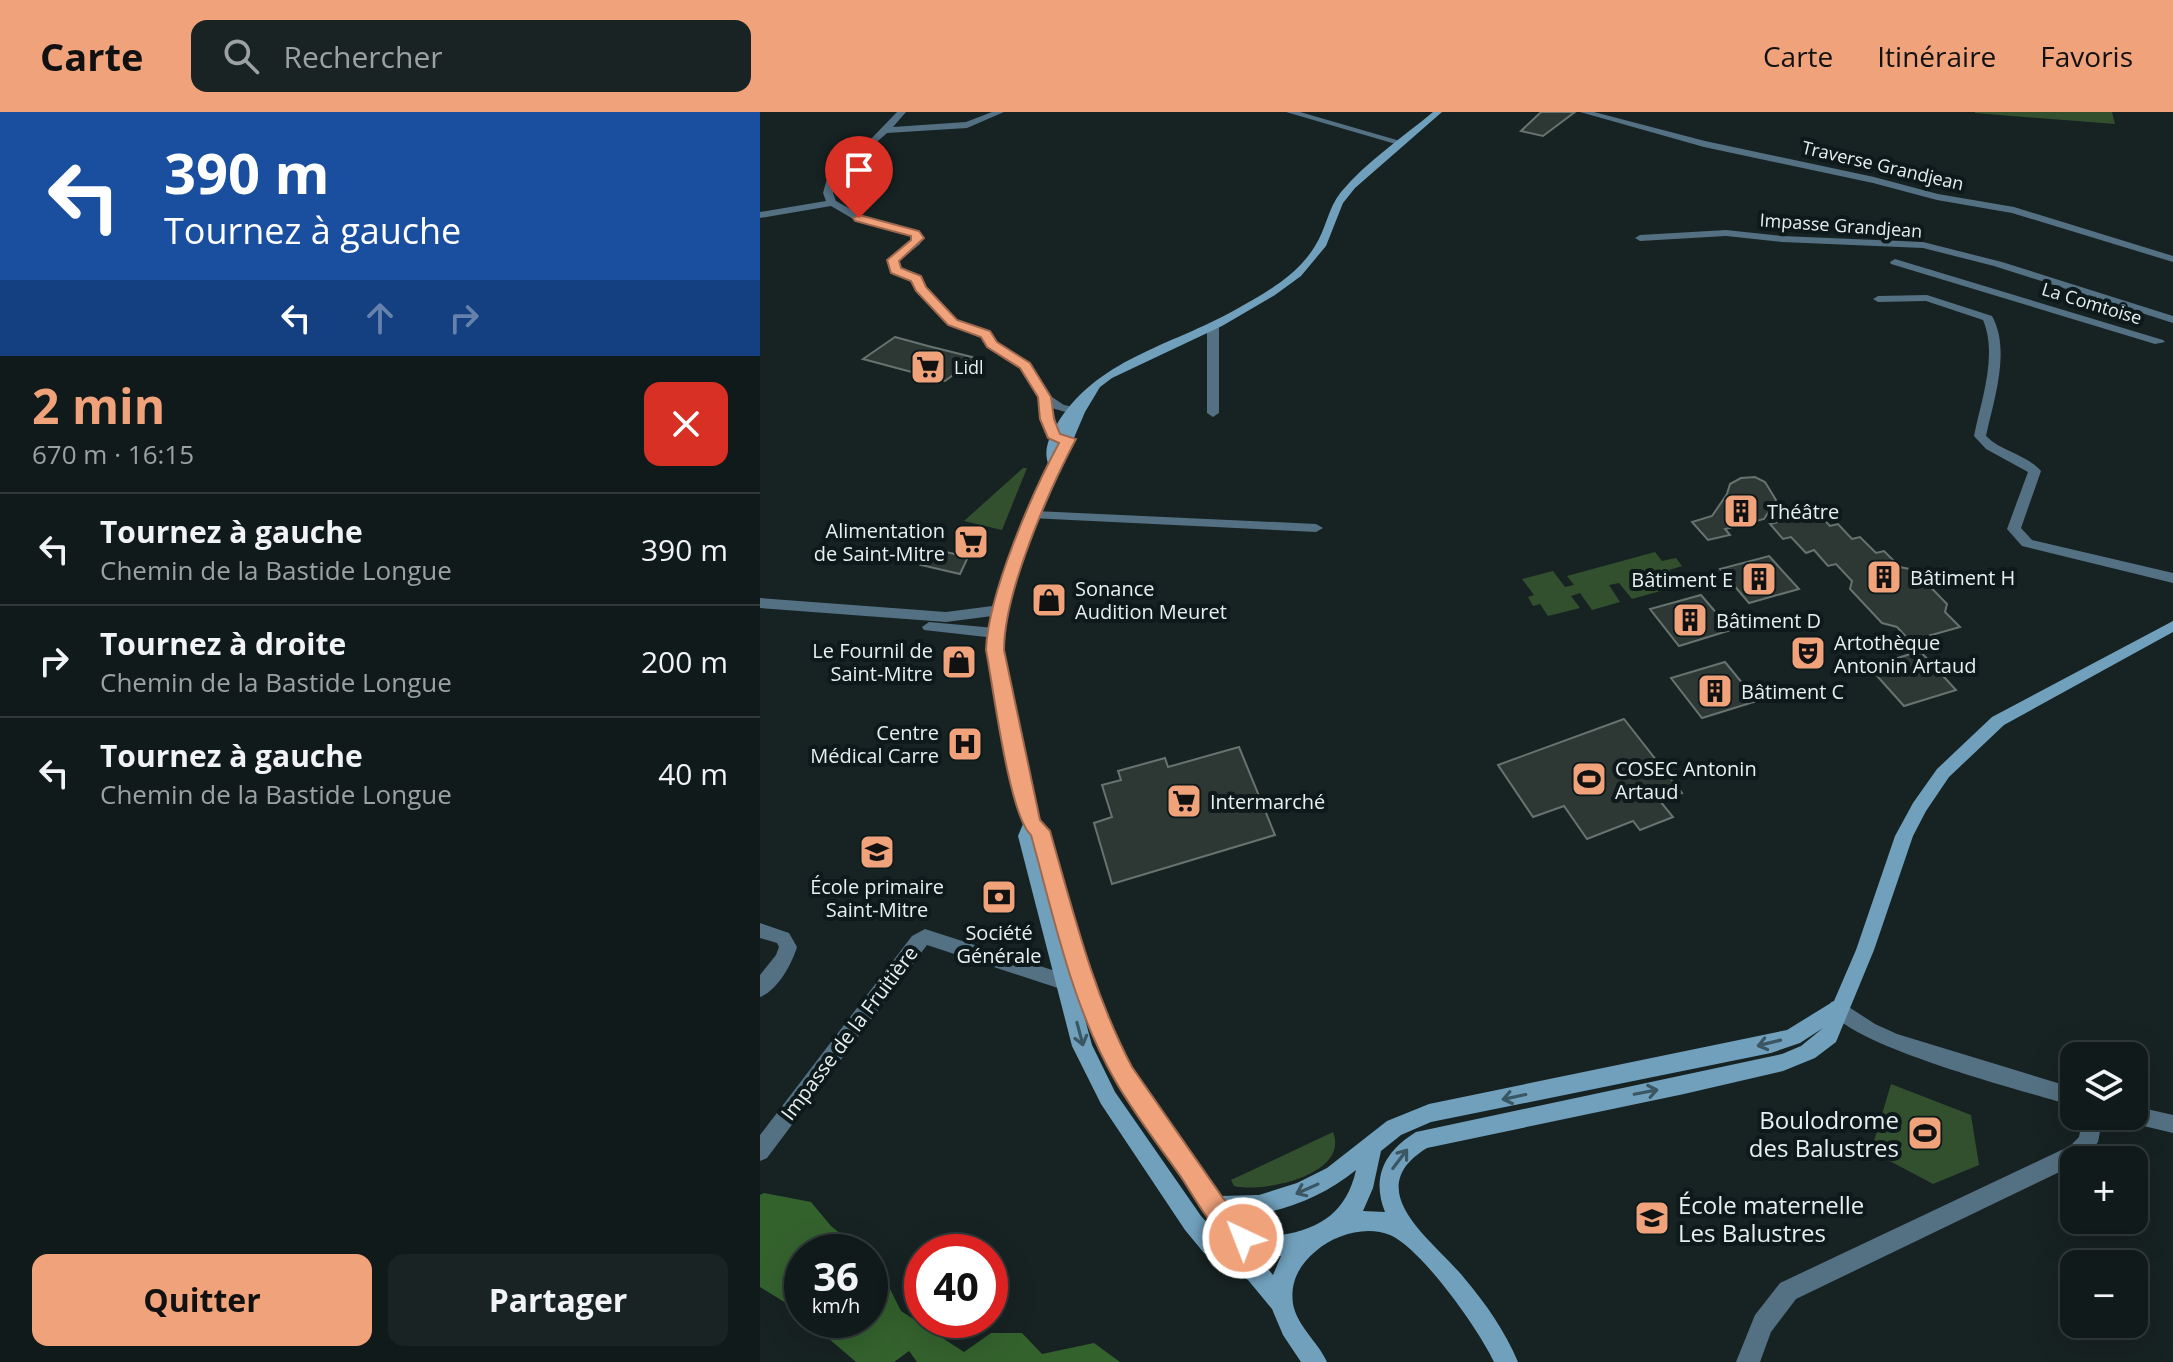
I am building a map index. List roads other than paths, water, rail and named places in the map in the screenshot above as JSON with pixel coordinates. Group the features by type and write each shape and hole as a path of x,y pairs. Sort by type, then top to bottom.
{"street":[{"path":"832,203 828,193 831,177 902,112"},
{"path":"885,130 967,125 1000,112"},
{"path":"1290,112 1402,143"},
{"path":"1315,1362 1297,1338 1282,1303 1256,1272 1212,1245 1193,1223 1112,1104 1082,1046 1076,986 1027,836 1031,824 995,650 995,633 1000,610 1054,464 1061,457 1062,438 1074,412 1097,383 1132,361 1213,326 1298,271 1316,253 1340,199 1438,112"},
{"name":"Traverse Grandjean","path":"1584,112 1704,144 1874,180 1897,188 2014,210 2173,259"},
{"path":"760,215 832,203 859,218 915,233 918,238 916,242 893,260 896,270 916,279 920,289 952,323 985,334 992,344 1025,366 1044,397 1047,419 1062,438"},
{"name":"Impasse Grandjean","path":"1640,238 1726,233 1782,239 1923,245 2173,320"},
{"name":"La Comtoise","path":"1895,262 2159,342"},
{"name":"La Comtoise","path":"2015,299 2035,277"},
{"path":"1878,299 1927,298 1988,318 1995,326 1992,367 1980,436 1983,443 2025,461 2035,471 2014,529 2027,543 2173,578"},
{"path":"1213,326 1213,413"},
{"path":"1044,397 1074,412"},
{"path":"1035,515 1316,528"},
{"path":"760,603 946,617 1000,610"},
{"path":"760,611 995,633"},
{"path":"1506,1362 1501,1347 1482,1319 1404,1230 1393,1211 1387,1188 1395,1161 1412,1145 1464,1129 1783,1062 1808,1052 1829,1036 1838,1008 1861,960 1904,836 1919,807 1943,773 1998,721 2173,626"},
{"path":"760,930 783,938 788,947 784,959 760,989"},
{"name":"Impasse de la Fruitière","path":"760,1151 918,941 925,937 1076,986"},
{"path":"1076,986 1096,1018 1124,1075 1215,1207 1243,1238 1272,1247 1308,1242"},
{"path":"1838,1008 1868,1030 1893,1041 2060,1093"},
{"path":"1215,1207 1259,1205 1301,1192 1334,1175 1394,1128 1429,1113 1771,1044 1793,1037 1838,1008"},
{"path":"2148,1119 2173,1124"},
{"path":"1748,1362 1758,1330 1769,1310 1788,1291 2077,1153 2088,1142 2090,1130"},
{"path":"1339,1225 1355,1206 1363,1187 1371,1146"},
{"path":"1282,1303 1290,1261 1308,1242 1339,1225 1365,1219 1404,1230"}],"place":[{"name":"Lidl","path":"928,367"},
{"name":"Théâtre","path":"1741,511"},
{"name":"Alimentation de Saint-Mitre","path":"971,542"},
{"name":"Bâtiment H","path":"1884,577"},
{"name":"Bâtiment E","path":"1759,579"},
{"name":"Sonance Audition Meuret","path":"1049,600"},
{"name":"Bâtiment D","path":"1690,620"},
{"name":"Artothèque Antonin Artaud","path":"1808,653"},
{"name":"Le Fournil de Saint-Mitre","path":"959,662"},
{"name":"Bâtiment C","path":"1715,691"},
{"name":"Centre Médical Carre","path":"965,744"},
{"name":"COSEC Antonin Artaud","path":"1589,779"},
{"name":"Intermarché","path":"1184,801"},
{"name":"École primaire Saint-Mitre","path":"877,852"},
{"name":"Société Générale","path":"999,897"},
{"name":"Boulodrome des Balustres","path":"1925,1133"},
{"name":"École maternelle Les Balustres","path":"1652,1218"}]}
